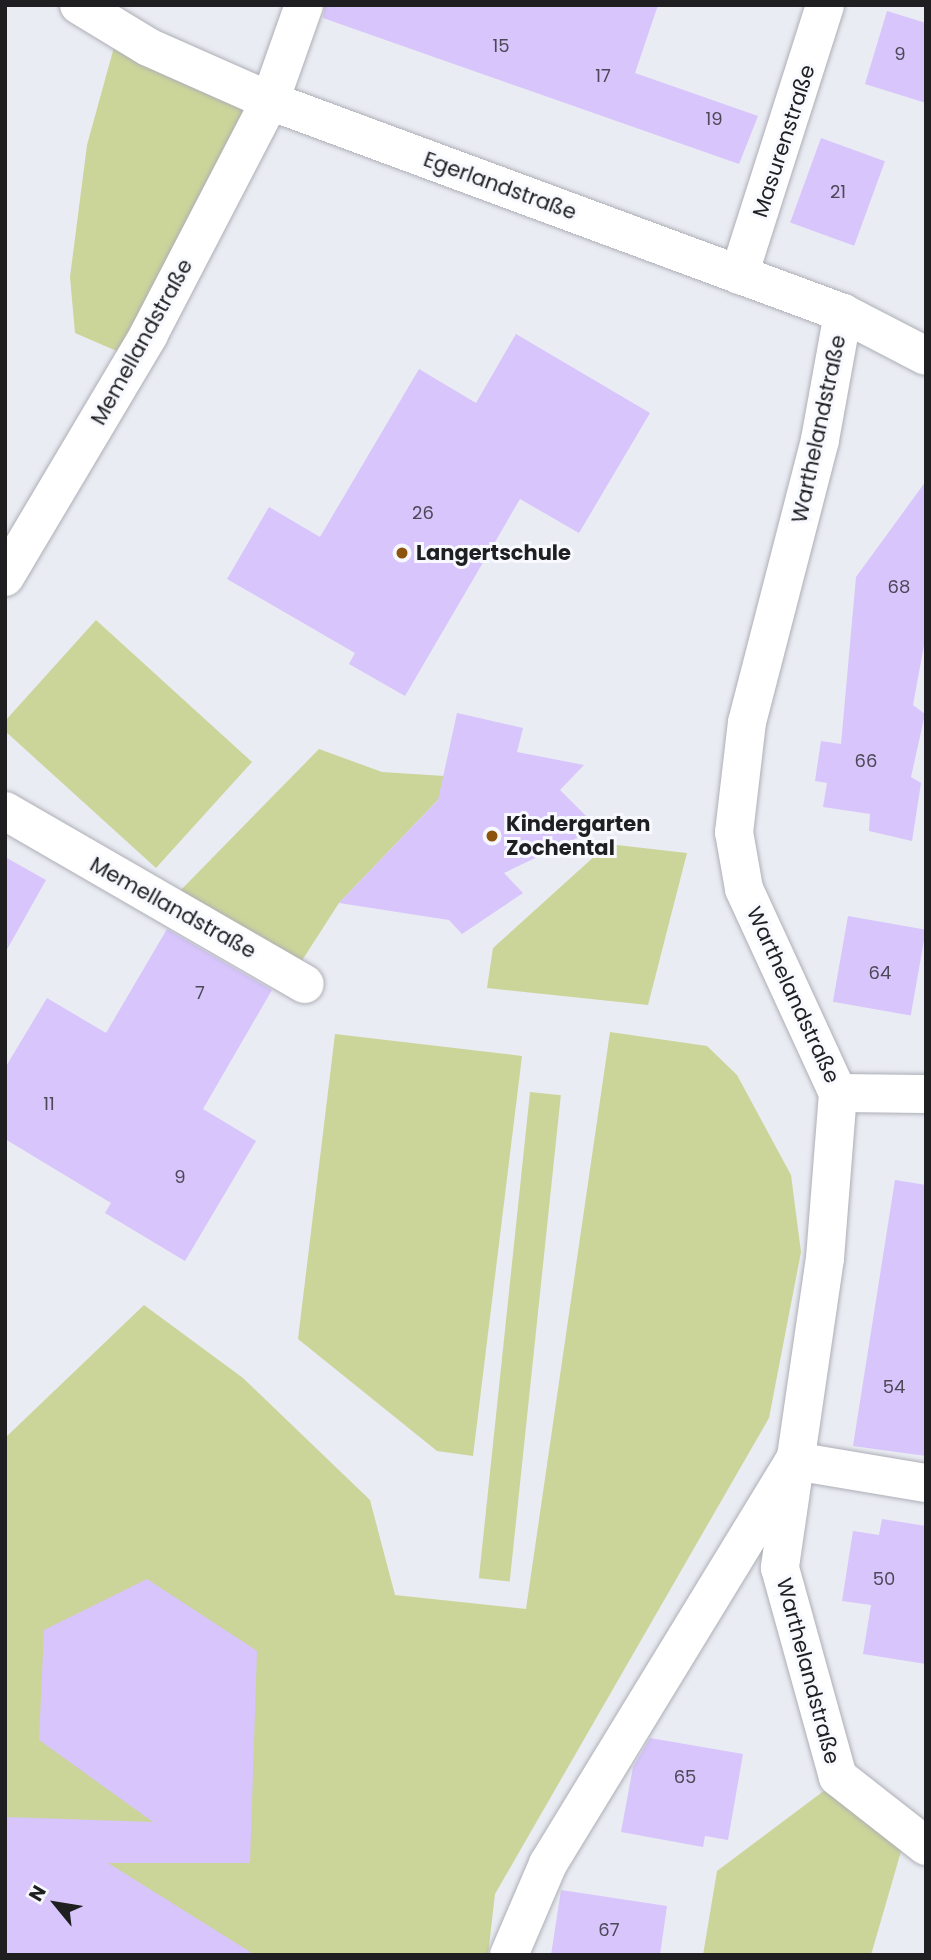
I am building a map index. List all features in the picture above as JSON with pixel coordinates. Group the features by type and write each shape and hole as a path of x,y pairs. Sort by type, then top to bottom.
{"street":[{"name":"Egerlandstraße","path":"79,5 148,47 270,100 843,313 926,356"},
{"name":"Memellandstraße","path":"5,578 135,359 270,100 304,5"},
{"name":"Masurenstraße","path":"739,275 825,5"},
{"name":"Warthelandstraße","path":"843,313 820,440 747,722 734,832 744,889 838,1093 825,1258 780,1568 838,1777 926,1846"},
{"name":"Memellandstraße","path":"5,811 304,984"},
{"path":"838,1093 926,1094"},
{"path":"509,1955 548,1864 794,1461 926,1483"}],"green space":[{"path":"119,29 270,101 135,359 75,333 70,277 87,145"},
{"path":"96,620 252,762 156,868 5,731 5,721"},
{"path":"319,749 382,772 460,777 339,903 301,962 177,894"},
{"path":"608,844 687,853 648,1005 487,988 493,948"},
{"path":"610,1032 707,1046 737,1075 791,1175 801,1252 769,1418 495,1894 488,1955 5,1955 5,1438 144,1305 243,1378 370,1500 395,1595 526,1609"},
{"path":"335,1034 522,1056 473,1456 437,1451 298,1339"},
{"path":"530,1092 561,1095 510,1582 479,1578"},
{"path":"829,1787 902,1848 871,1955 703,1955 717,1871"}],"building":[{"path":"325,5 658,5 635,73 758,116 739,164 323,18"},
{"path":"887,11 926,23 926,103 865,84"},
{"path":"821,138 885,161 854,246 790,223"},
{"name":"Langertschule","path":"516,334 650,413 579,533 520,499 405,696 349,664 355,653 227,579 269,507 320,537 419,369 476,403"},
{"path":"926,481 926,634 913,705 925,714 911,777 921,783 912,841 869,831 870,814 823,807 827,783 815,781 821,741 841,744 856,577"},
{"name":"Kindergarten Zochental","path":"457,713 523,728 517,752 584,765 560,790 598,828 504,873 523,893 462,934 449,920 339,903 438,800"},
{"path":"5,857 46,880 5,953"},
{"path":"848,916 926,930 911,1015 833,1002"},
{"path":"167,929 272,990 203,1109 256,1141 185,1261 105,1213 111,1203 5,1139 5,1068 47,998 106,1033"},
{"path":"895,1180 926,1185 926,1456 853,1446"},
{"path":"882,1519 926,1526 926,1664 863,1654 871,1605 842,1601 853,1531 879,1535"},
{"path":"147,1579 257,1651 250,1863 108,1863 255,1955 5,1955 5,1817 153,1822 39,1740 44,1630"},
{"path":"650,1738 743,1754 728,1840 705,1836 703,1847 621,1832 633,1767"},
{"path":"561,1890 667,1906 660,1955 551,1955"}],"place":[{"name":"Langertschule","path":"402,553"},
{"name":"Kindergarten Zochental","path":"492,836"}]}
